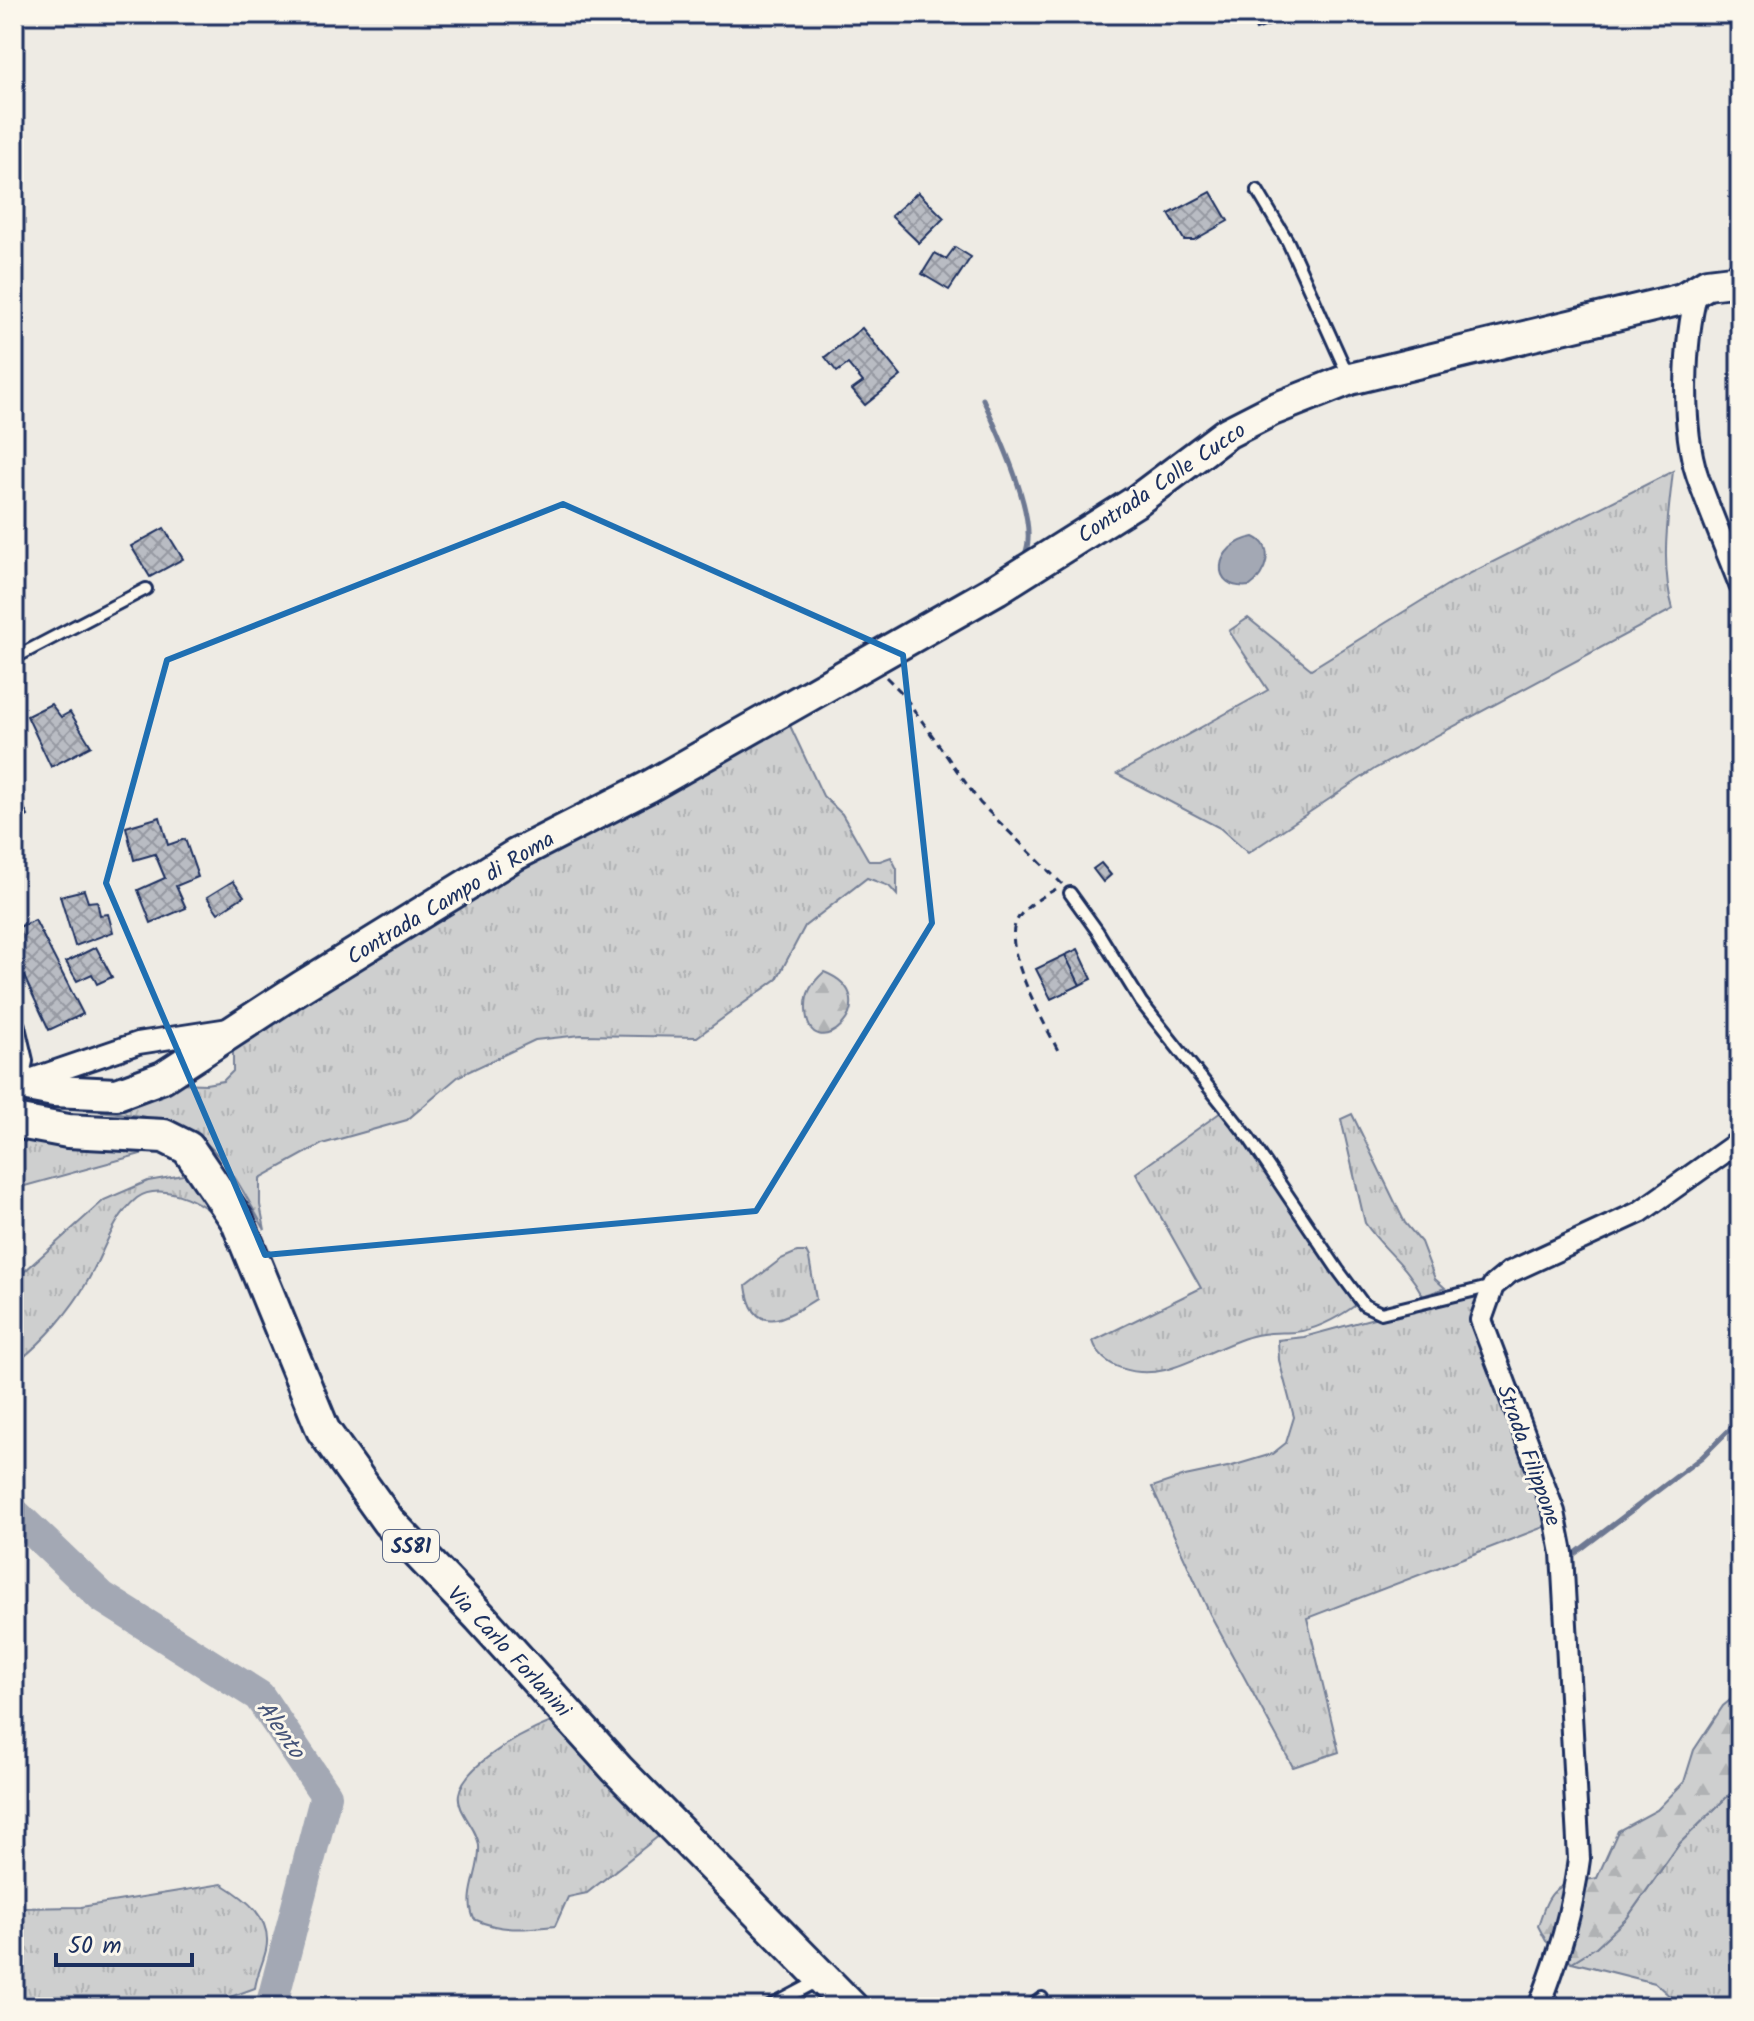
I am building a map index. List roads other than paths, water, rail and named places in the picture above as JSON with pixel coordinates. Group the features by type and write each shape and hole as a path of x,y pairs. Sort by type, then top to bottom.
{"main road":[{"name":"Via Carlo Forlanini","path":"14,1121 68,1131 164,1136 188,1148 237,1220 323,1430 388,1521 480,1617 617,1769 851,2007"}],"street":[{"path":"1740,280 1707,284 1697,291 1691,316 1687,417 1696,472 1740,585"},
{"name":"Contrada Colle Cucco","path":"874,659 997,589 1135,502 1227,433 1272,410 1350,379 1682,299 1697,291"},
{"name":"Contrada Campo di Roma","path":"16,1086 117,1094 163,1077 301,987 515,855 648,787 874,659"},
{"path":"14,1027 22,1061 16,1086"},
{"path":"16,1086 138,1043 240,1028"},
{"path":"1493,1286 1510,1272 1640,1212 1740,1141"},
{"name":"Strada Filippone","path":"1493,1286 1481,1320 1554,1512 1563,1568 1579,1859 1562,1947 1539,2007"}],"lane":[{"path":"1257,190 1288,242 1350,379"},
{"path":"14,658 146,589"},
{"path":"1070,893 1141,1002 1249,1138 1364,1305 1381,1313 1493,1286"},
{"path":"769,2007 823,1979"},
{"path":"1030,2007 1042,1998"}],"waterway":[{"path":"983,399 1022,499 1027,520 1025,554"},
{"path":"1573,1555 1702,1457 1740,1419"},
{"name":"Alento","path":"14,1513 102,1597 259,1696 326,1795 271,2007"}]}
